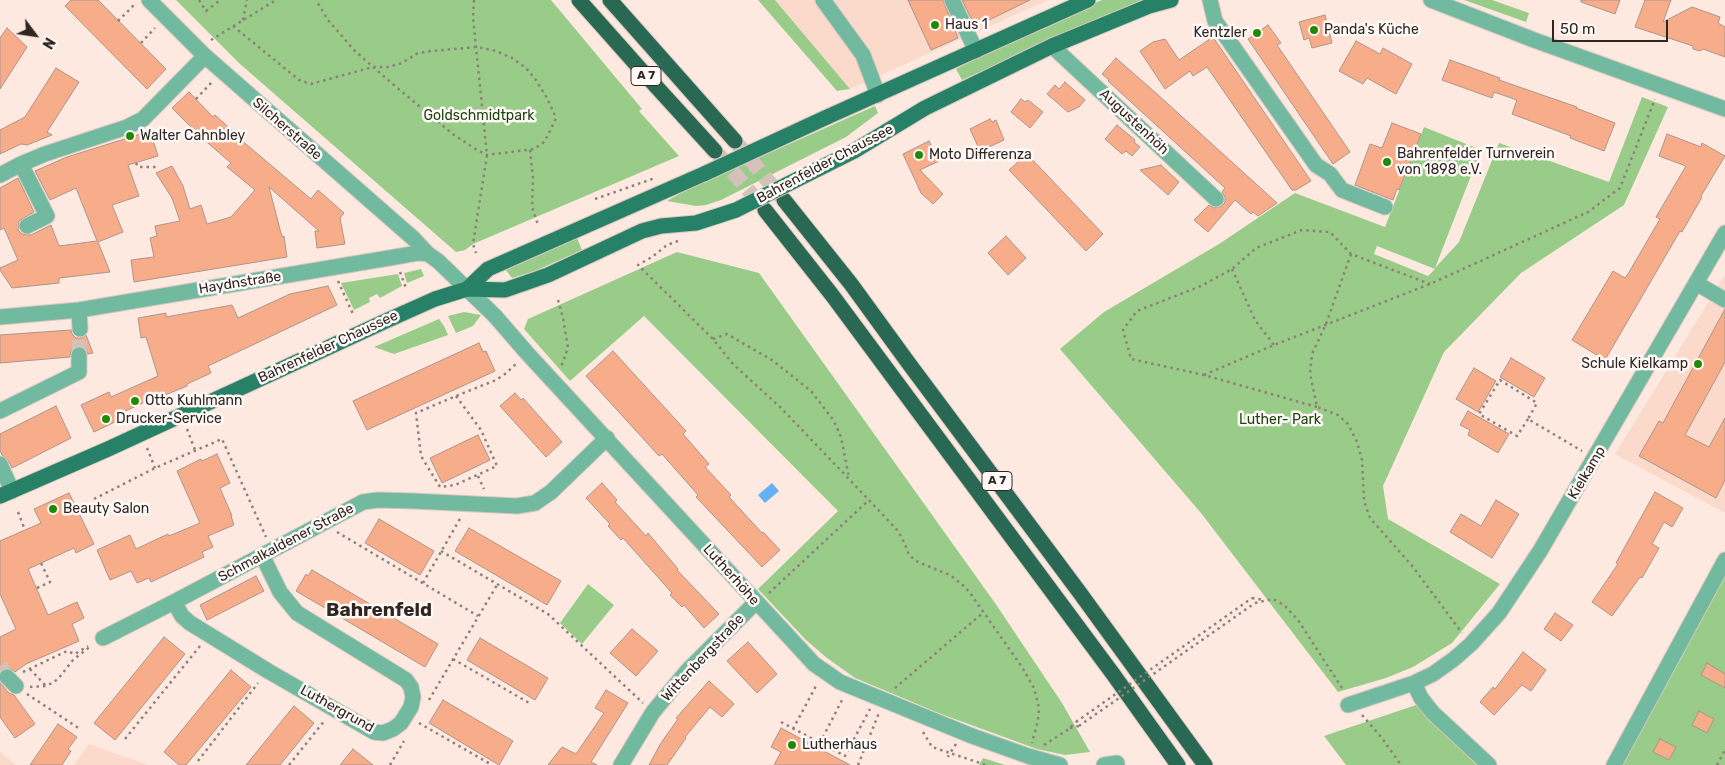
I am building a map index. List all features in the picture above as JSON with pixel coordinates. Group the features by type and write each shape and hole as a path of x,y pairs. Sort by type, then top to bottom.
{"highway":[{"name":"A 7","path":"579,0 715,151"},
{"name":"A 7","path":"610,0 735,141"},
{"name":"A 7","path":"784,200 851,284 1205,765"},
{"name":"A 7","path":"765,210 1114,674 1178,765"}],"main road":[{"name":"Bahrenfelder Chaussee","path":"467,289 488,269 706,173 1088,0"},
{"name":"Bahrenfelder Chaussee","path":"6,494 435,299 467,289 505,290 548,275 642,231 661,226 696,223 736,210 854,151 925,108 1052,46 1149,6 1171,0"}],"street":[{"path":"823,0 863,55 878,95"},
{"path":"952,0 976,51"},
{"path":"1210,0 1215,21 1316,165 1330,174 1342,190 1385,206"},
{"path":"1431,0 1534,40 1725,108"},
{"name":"Silcherstraße","path":"143,2 414,239 428,254"},
{"name":"Augustenhöh","path":"1052,46 1216,199"},
{"path":"0,175 21,164 143,118 204,56"},
{"path":"21,164 47,216 27,226"},
{"name":"Kielkamp","path":"1350,704 1414,683 1433,674 1454,659 1499,613 1540,551 1725,233"},
{"path":"428,254 467,289"},
{"name":"Haydnstraße","path":"0,318 79,310 403,255 428,254"},
{"path":"1696,284 1725,300"},
{"name":"Lutherhöhe","path":"467,289 495,316 814,664 840,682 972,736 1060,765"},
{"path":"79,310 80,329"},
{"path":"0,411 79,372 79,355"},
{"name":"Schmalkaldener Straße","path":"103,638 363,502 378,500 469,502 517,506 535,503 551,492 607,438"},
{"path":"0,464 6,494"},
{"name":"Luthergrund","path":"174,602 182,616 208,634 374,732 383,733 401,723 411,707 413,697 411,687 406,680 297,614 280,592 267,553"},
{"path":"1614,765 1725,560"},
{"name":"Wittenbergstraße","path":"621,765 653,712 682,677 756,602"},
{"path":"1414,683 1421,698 1433,713 1489,765"}],"path":[{"path":"199,0 206,10 220,0"},
{"path":"243,20 247,0"},
{"path":"210,41 276,0"},
{"path":"233,26 304,83 310,84 374,66 388,67 402,64 418,53 459,47 477,47 496,51 512,58 526,68 547,98 556,118 544,142 530,150 487,155 454,135 374,66 354,50 337,32 322,12 316,0"},
{"path":"474,0 474,18 487,155 473,244 476,253"},
{"path":"118,21 143,2"},
{"path":"140,43 158,26"},
{"path":"196,99 214,80"},
{"path":"1204,375 1274,344 1430,284 1588,212 1620,188 1656,96"},
{"path":"530,150 533,178 532,207 538,225"},
{"path":"136,163 138,167 156,167"},
{"path":"1430,284 1351,254 1330,232 1302,230 1256,248 1232,269 1201,286 1137,311 1123,330 1131,359 1204,375 1318,407 1338,415 1348,424 1357,442 1362,460 1364,501 1370,518 1413,567 1464,636"},
{"path":"1318,407 1310,373 1312,354 1326,324 1351,254"},
{"path":"638,265 713,339 733,364 780,407 898,531 909,555 913,559 950,575 958,580 970,593 1022,667 1036,696 1039,708 1038,720 1028,756"},
{"path":"1232,269 1255,320 1274,344"},
{"path":"400,271 406,288"},
{"path":"338,281 353,314"},
{"path":"555,383 568,348 564,318 558,300"},
{"path":"713,339 727,334 744,343 772,360 811,391 834,422 841,437 849,479"},
{"path":"456,396 481,430 497,466 455,485 440,487 421,456 416,412 456,396 496,380 527,353"},
{"path":"1500,380 1537,403 1528,419 1517,436 1479,414 1500,380"},
{"path":"1528,419 1584,452"},
{"path":"187,429 195,450"},
{"path":"94,498 155,468 222,439 267,553"},
{"path":"147,448 155,468"},
{"path":"756,602 773,590 869,500"},
{"path":"422,583 469,502"},
{"path":"18,512 26,530"},
{"path":"322,524 478,616"},
{"path":"441,551 548,614 644,705"},
{"path":"37,588 50,582 41,563"},
{"path":"425,706 497,585"},
{"path":"1028,756 1069,729 1076,722 1252,598 1268,600"},
{"path":"1069,729 1079,726 1255,602 1273,599 1284,605 1298,620 1350,704 1382,738 1401,765"},
{"path":"781,722 845,756 880,698 984,612"},
{"path":"125,739 208,634"},
{"path":"92,644 73,660 58,679 46,686 11,680 68,651 75,654 92,644"},
{"path":"453,659 531,704"},
{"path":"30,669 46,686"},
{"path":"793,728 824,671"},
{"path":"11,680 80,729"},
{"path":"820,743 850,686"},
{"path":"198,761 256,687"},
{"path":"858,765 880,698"},
{"path":"289,765 322,724"},
{"path":"423,725 492,765"},
{"path":"918,725 932,747 986,765"},
{"path":"390,765 407,736"},
{"path":"948,758 953,748"},
{"path":"1717,765 1725,750"}],"shaded area":[{"path":"775,0 1048,0 850,89"},
{"name":"Schule Kielkamp","path":"1725,275 1725,513 1615,454"},
{"path":"89,744 148,765 74,765"},
{"path":"0,752 16,765 0,765"}],"green space":[{"name":"Goldschmidtpark","path":"176,0 551,0 642,109 639,111 679,156 473,244 465,250 456,252 240,64"},
{"path":"758,0 775,0 850,89 837,91"},
{"path":"1102,0 1141,0 962,80 956,69 1029,32"},
{"path":"1464,0 1492,0 1529,13 1526,22"},
{"name":"Luther- Park","path":"1642,97 1668,107 1624,205 1521,273 1444,352 1383,486 1388,519 1500,584 1452,643 1413,667 1386,678 1338,692 1201,513 1060,349 1104,312 1219,244 1295,193 1385,227 1424,127 1481,150 1435,268 1459,242 1499,143 1609,182","holes":["1377,246 1435,269 1428,276 1374,254"]},
{"path":"875,106 878,113 846,137 721,200 696,206 667,201 688,189"},
{"path":"577,238 582,250 535,271 512,278 505,269"},
{"path":"677,252 759,273 995,603 1062,703 1090,752 1065,755 1037,749 941,714 855,678 806,640 758,589 838,511 644,316 570,381 524,329 528,319"},
{"path":"421,269 424,276 407,283 404,273"},
{"path":"398,274 402,286 380,298 377,294 369,298 370,302 354,310 341,283"},
{"path":"464,312 481,315 473,326 456,333 448,316"},
{"path":"439,319 448,335 394,354 374,347"},
{"path":"1725,561 1725,765 1607,765"},
{"path":"588,584 614,605 582,644 560,623"},
{"path":"1416,705 1482,765 1346,765 1324,736"},
{"path":"983,758 1005,765 979,765"}],"water":[{"path":"772,483 779,491 765,503 758,495"}],"building":[{"path":"71,0 98,0 166,69 147,89 65,6"},
{"name":"Haus 1","path":"908,0 943,0 958,38 931,50"},
{"path":"962,0 1030,0 989,20 988,18 974,24"},
{"path":"1581,0 1620,0 1615,14 1581,2"},
{"path":"1645,0 1671,0 1663,22 1692,7 1720,17 1718,23 1725,27 1725,57 1703,49 1700,51 1693,49 1693,46 1635,27"},
{"path":"1325,15 1332,43 1312,48 1309,38 1304,40 1299,22"},
{"path":"1268,25 1281,43 1277,45 1350,152 1333,164 1248,39"},
{"path":"7,28 27,47 0,89 0,38"},
{"path":"1213,37 1311,181 1296,190 1292,190 1207,67 1193,76 1190,71 1165,89 1140,51 1153,42 1165,39 1179,60"},
{"path":"1356,41 1380,54 1383,48 1412,64 1396,94 1367,78 1363,84 1339,71"},
{"path":"1116,58 1277,203 1258,216 1253,212 1251,214 1235,200 1208,232 1194,220 1209,205 1214,208 1222,206 1225,202 1225,197 1222,192 1225,188 1102,74"},
{"path":"1450,60 1615,123 1604,151 1570,138 1571,136 1512,114 1517,100 1494,92 1492,98 1442,80"},
{"path":"56,68 79,82 47,132 52,135 27,145 21,144 0,154 0,130 25,117"},
{"path":"1065,82 1085,100 1079,107 1068,112 1047,94 1055,85 1059,89"},
{"path":"189,92 213,117 215,115 234,134 311,199 318,190 344,213 340,218 345,244 317,248 315,231 319,231 269,187 282,237 284,236 287,257 134,282 131,260 154,257 150,238 157,236 155,226 180,221 172,198 156,173 172,166 183,186 190,209 201,205 207,224 231,217 255,190 227,167 231,163 172,108"},
{"path":"1021,99 1025,102 1028,100 1043,112 1030,128 1011,112"},
{"path":"990,119 992,122 996,120 1004,140 980,151 970,129"},
{"name":"Bahrenfelder Turnverein von 1898 e.V.","path":"1392,123 1421,134 1399,190 1397,189 1393,200 1355,185 1370,144 1382,148"},
{"path":"1117,125 1135,140 1134,142 1140,147 1132,156 1126,151 1122,154 1105,139"},
{"path":"150,131 158,156 128,165 139,196 112,205 123,232 98,242 110,272 59,278 59,283 12,288 0,270 0,268 18,260 4,228 0,230 0,188 18,178 34,212 19,221 18,230 22,234 31,235 51,225 59,246 97,241 76,188 50,200 35,171 67,157"},
{"path":"1667,134 1701,147 1702,143 1725,156 1605,360 1572,340 1613,271 1625,278 1628,274 1660,219 1656,217 1686,166 1659,156"},
{"path":"929,141 939,161 920,170 943,194 933,204 921,193 903,154"},
{"path":"1027,154 1103,234 1086,251 1009,170"},
{"path":"1161,165 1179,182 1168,195 1140,170"},
{"path":"1006,236 1026,258 1008,275 988,253"},
{"path":"328,286 337,305 208,366 211,373 187,384 187,386 165,395 164,393 119,414 121,419 94,432 81,405 109,392 111,397 158,376 146,337 141,338 138,318 166,313 166,317 232,305 238,318 290,294"},
{"path":"1725,309 1725,362 1685,435 1709,447 1725,418 1725,480 1716,498 1639,456 1659,421 1663,423"},
{"path":"71,330 76,338 86,335 93,353 88,354 84,347 79,346 71,350 70,357 0,363 0,335"},
{"path":"479,343 483,352 486,351 495,371 367,430 353,401"},
{"path":"613,351 686,431 683,434 709,464 705,467 731,495 729,497 780,550 762,567 696,497 698,495 662,454 659,456 586,376"},
{"path":"1511,358 1545,378 1534,397 1500,377"},
{"path":"1474,368 1496,381 1478,412 1456,399"},
{"path":"515,393 521,400 523,398 562,442 546,457 500,406"},
{"path":"56,406 71,438 12,468 0,451 0,434"},
{"path":"1468,411 1509,434 1498,453 1468,435 1470,430 1460,425"},
{"path":"478,435 490,460 442,483 430,458"},
{"path":"217,454 230,483 220,488 234,525 208,536 213,547 202,552 204,557 151,582 149,578 137,583 131,571 110,580 97,550 130,535 136,549 168,534 169,536 200,523 177,471 201,459 202,461"},
{"path":"602,483 617,500 615,502 646,536 648,533 677,570 719,614 704,628 684,605 682,607 670,595 672,593 623,538 621,540 608,526 610,524 586,498"},
{"path":"1655,492 1683,508 1672,527 1664,522 1652,544 1659,548 1642,578 1640,577 1612,616 1592,602 1618,564 1616,563"},
{"path":"69,493 94,544 76,553 74,548 28,569 48,615 77,602 84,618 72,624 79,641 26,664 15,672 9,668 4,668 0,671 0,637 16,629 0,594 0,541 41,523 34,509"},
{"path":"1496,500 1519,514 1492,558 1450,532 1461,514 1481,526"},
{"path":"379,519 434,551 420,575 365,543"},
{"path":"469,528 561,581 547,605 455,551"},
{"path":"312,570 438,644 425,667 296,591 306,574 308,576"},
{"path":"256,576 264,591 207,620 200,605"},
{"path":"1555,613 1573,625 1561,641 1544,629"},
{"path":"632,629 658,651 636,676 610,653"},
{"path":"164,637 185,654 115,740 94,723"},
{"path":"480,638 548,678 535,700 467,660"},
{"path":"748,642 777,674 757,693 727,661"},
{"path":"1523,652 1546,670 1531,691 1522,685 1494,715 1480,702 1493,687 1495,689"},
{"path":"1707,663 1725,674 1725,688 1701,675"},
{"path":"231,670 251,687 186,765 179,765 164,752"},
{"path":"709,681 734,704 722,717 710,707 685,737 667,765 649,765 661,743 678,719 676,718"},
{"path":"0,683 9,693 14,695 35,724 15,738 0,717"},
{"path":"606,690 628,703 591,762 597,765 548,765 562,747 576,754 604,713 595,708"},
{"path":"443,700 513,741 499,765 429,723"},
{"path":"294,706 314,723 280,765 246,765"},
{"path":"1699,711 1714,719 1707,733 1692,725"},
{"path":"58,724 77,737 68,749 71,751 62,765 30,765"},
{"name":"Lutherhaus","path":"781,728 850,765 774,765 781,752 771,747"},
{"path":"1660,739 1676,747 1669,760 1653,752"},
{"path":"353,749 373,765 340,765"}],"tunnel":[{"path":"735,141 783,199"},
{"path":"718,154 764,209"},
{"path":"79,355 80,329"},
{"path":"0,666 7,677"}],"place":[{"name":"Haus 1","path":"935,25"},
{"name":"Panda's Küche","path":"1314,30"},
{"name":"Kentzler","path":"1257,33"},
{"name":"Walter Cahnbley","path":"130,136"},
{"name":"Moto Differenza","path":"919,155"},
{"name":"Bahrenfelder Turnverein von 1898 e.V.","path":"1387,162"},
{"name":"Schule Kielkamp","path":"1698,364"},
{"name":"Otto Kuhlmann","path":"135,401"},
{"name":"Drucker-Service","path":"106,419"},
{"name":"Beauty Salon","path":"53,509"},
{"name":"Lutherhaus","path":"792,745"}],"district":[{"name":"Bahrenfeld","path":"379,611"}]}
